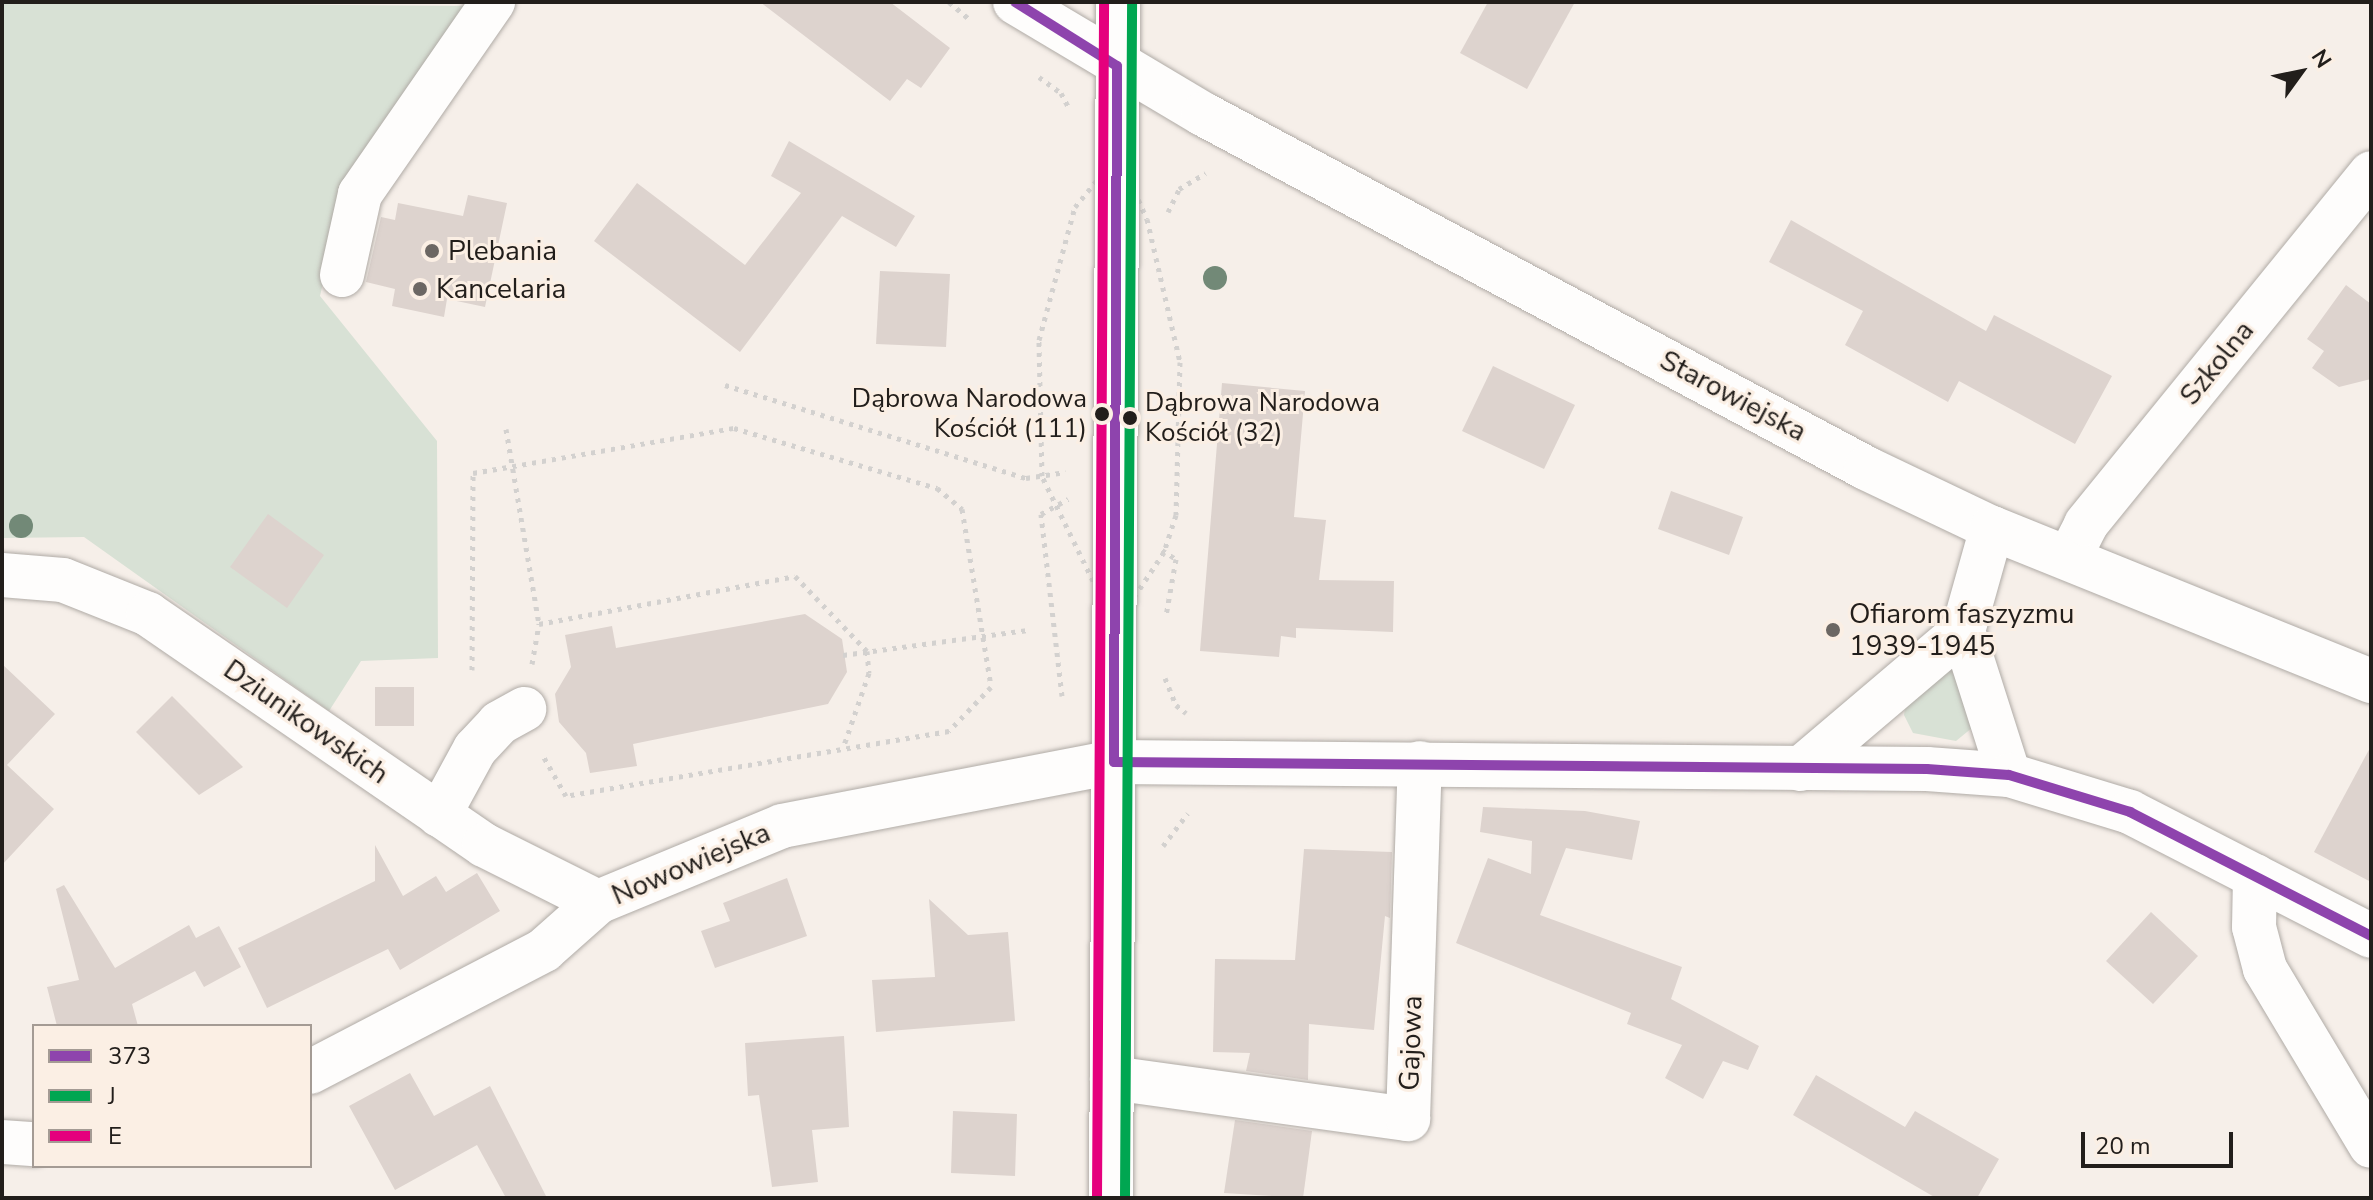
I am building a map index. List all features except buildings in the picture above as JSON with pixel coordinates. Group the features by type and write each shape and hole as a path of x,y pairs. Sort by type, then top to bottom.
{"street":[{"path":"342,275 360,194 493,2"},
{"name":"Starowiejska","path":"1015,2 1117,66 1866,468 1992,528 2371,681"},
{"path":"1111,1198 1118,2"},
{"name":"Szkolna","path":"2069,558 2086,524 2371,173"},
{"path":"1992,528 1963,631 2009,775"},
{"name":"Dziunikowskich","path":"2,575 63,580 148,614 484,845 598,902"},
{"path":"1800,769 1963,631"},
{"path":"439,815 475,749 499,723 524,709"},
{"name":"Nowowiejska","path":"312,1071 544,950 598,902 782,826 1114,762 1420,763 2009,775 2130,812 2371,936"},
{"name":"Gajowa","path":"1112,1078 1408,1119 1420,763"},
{"path":"2255,876 2254,927 2265,969 2371,1146"},
{"path":"2,1142 32,1144"}],"path":[{"path":"949,2 972,22"},
{"path":"1031,71 1061,93 1072,114"},
{"path":"1069,203 1086,214"},
{"path":"725,385 1026,478 1069,471"},
{"path":"472,670 473,473 512,465 734,428 937,488 962,509 991,687 949,731 566,796 524,709 539,624 512,465 506,429"},
{"path":"1067,771 1056,624 1041,514 1073,496"},
{"path":"1156,546 1176,559 1165,623"},
{"path":"539,624 795,576 867,651 869,673 843,748"},
{"path":"843,655 980,633 1028,630"},
{"path":"1165,664 1176,705 1196,721"},
{"path":"1161,849 1174,826 1191,810"}],"shaded area":[{"path":"2,2 470,6 345,185 320,296 437,441 438,658 361,661 329,711 84,537 2,538"},
{"path":"1942,668 1955,670 1978,723 1956,741 1913,733 1904,715 1906,700"}],"transit line":[{"name":"373","path":"1015,2 1117,66"},
{"name":"E","path":"1097,1198 1104,2"},
{"name":"J","path":"1125,1198 1132,2"},
{"name":"373","path":"1117,66 1114,762 1927,769 2009,775 2130,812 2371,936"}],"place":[{"name":"Plebania","path":"432,251"},
{"name":"Kancelaria","path":"420,289"},
{"name":"Dąbrowa Narodowa Kościół (111)","path":"1102,414"},
{"name":"Dąbrowa Narodowa Kościół (32)","path":"1130,418"},
{"name":"Ofiarom faszyzmu 1939-1945","path":"1833,630"}]}
